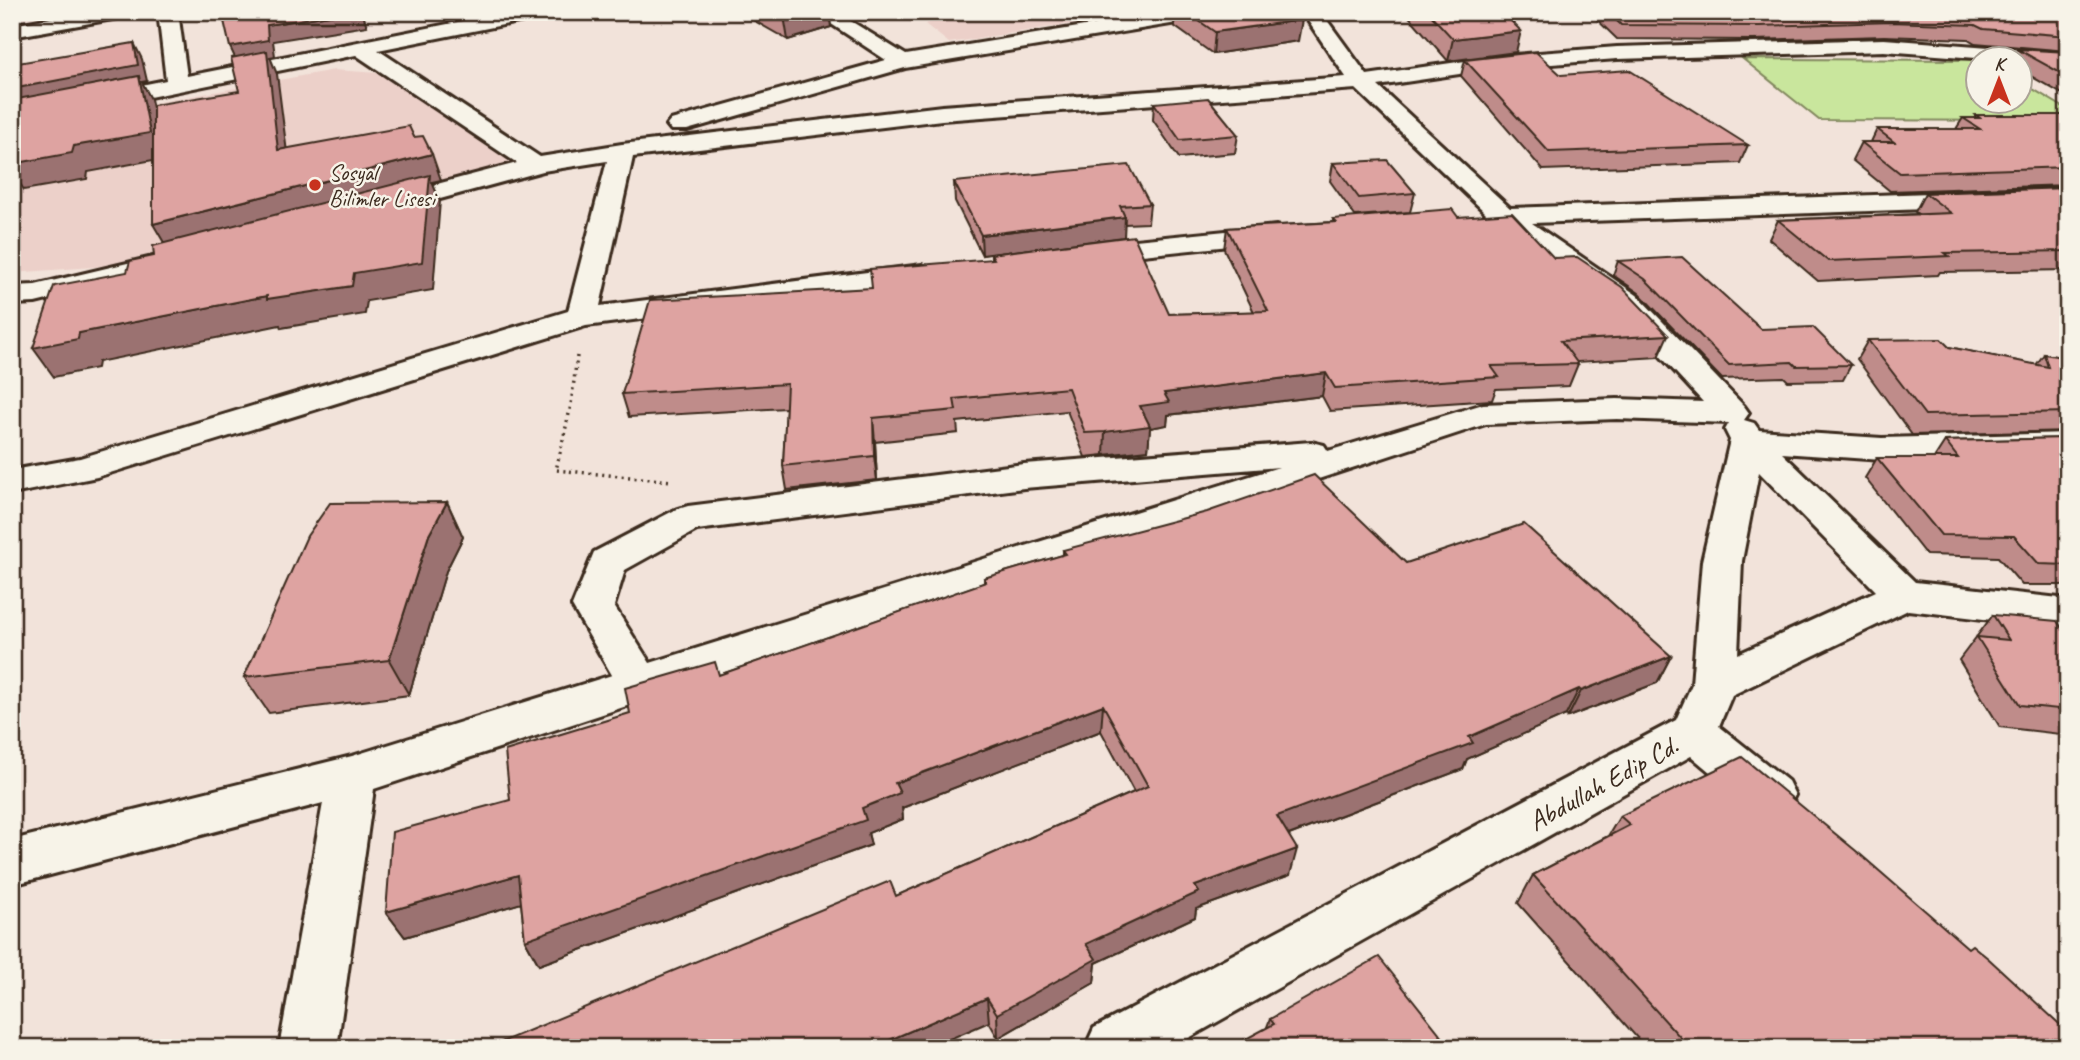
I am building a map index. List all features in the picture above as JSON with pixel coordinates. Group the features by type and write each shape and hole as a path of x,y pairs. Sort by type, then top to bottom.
{"street":[{"path":"12,31 118,12"},
{"path":"168,12 177,84"},
{"path":"12,118 357,46 538,12"},
{"path":"822,12 903,62"},
{"path":"365,211 536,166 903,62 1207,12"},
{"path":"1311,12 1361,82 1503,215 1626,301 1740,427 1904,595"},
{"path":"357,46 536,166 622,151 873,121 1361,82 1500,62 1706,48 1884,45 2068,59"},
{"path":"839,80 873,121"},
{"path":"582,317 622,151"},
{"path":"1461,219 1503,215 2068,196"},
{"path":"1061,256 1157,243 1309,231"},
{"path":"20,293 207,253"},
{"path":"14,482 84,469 582,317 951,270"},
{"path":"12,863 352,776 1483,414 1617,409 1881,449 2068,444"},
{"name":"Abdullah Edip Cd.","path":"1114,1048 1694,732 1714,684 1722,561 1740,427"},
{"path":"640,685 593,606 608,562 688,519 1024,476 1376,448"},
{"path":"1714,684 1904,595 2068,614"},
{"path":"1694,732 1812,828"},
{"path":"308,1048 352,776"}],"path":[{"path":"582,317 571,405 556,470 685,482 707,516"}],"shaded area":[{"path":"973,12 1147,12 949,43 925,24"},
{"path":"334,70 379,73 512,158 494,178 147,263 12,273 12,129"}],"green space":[{"path":"1743,59 1965,60 1965,116 2035,116 2035,90 2068,110 2068,121 1819,120"}],"building":[{"path":"222,12 348,12 267,25 268,40 230,47"},
{"path":"778,12 796,12 784,16"},
{"path":"1186,12 1289,12 1302,20 1215,32"},
{"path":"1428,12 1502,12 1521,31 1453,39"},
{"path":"1608,12 2068,12 2068,36 1983,29 1975,25 1891,22 1759,26 1621,25"},
{"path":"134,43 138,65 12,89 12,64"},
{"path":"2035,50 2068,52 2068,77 2035,59"},
{"path":"267,51 278,150 409,126 414,137 423,136 432,154 153,224 153,105 239,91 231,58"},
{"path":"1536,52 1561,75 1629,70 1748,145 1549,152 1465,60"},
{"path":"139,76 150,133 74,146 72,153 12,164 12,100"},
{"path":"1208,98 1238,135 1180,140 1154,103"},
{"path":"2068,115 2068,167 1900,173 1861,142 1894,142 1877,129 1980,129 1963,118 1980,118 1977,116"},
{"path":"1387,160 1415,193 1359,198 1333,163"},
{"path":"1129,165 1150,204 1120,206 1125,217 981,235 954,182"},
{"path":"430,175 422,262 354,273 352,286 267,299 267,296 79,333 78,339 33,348 54,286 127,272 130,261 154,256 153,246"},
{"path":"2068,188 2068,251 1945,253 1949,256 1828,261 1778,220 1951,213 1925,193"},
{"path":"1452,209 1458,217 1512,213 1554,258 1577,257 1622,287 1668,335 1561,341 1578,364 1491,366 1499,377 1335,388 1326,373 1164,393 1169,402 1140,406 1150,426 1105,432 1085,433 1068,388 954,399 956,410 873,418 874,456 783,466 787,384 622,394 650,300 872,288 870,269 994,259 991,254 1134,236 1169,314 1268,311 1227,228 1336,222 1333,219"},
{"path":"1682,257 1761,329 1813,327 1851,365 1796,366 1792,362 1729,365 1645,279 1618,261"},
{"path":"1941,339 1949,347 2048,367 2044,354 2068,358 2068,412 1925,415 1868,340"},
{"path":"2068,438 2068,565 2039,564 2014,536 1941,535 1877,458 1958,458 1945,441"},
{"path":"1314,475 1406,563 1524,524 1671,656 1581,691 1579,689 1469,737 1473,743 1277,816 1297,849 1195,886 1199,892 1086,944 1096,959 997,1014 987,998 871,1048 487,1048 890,881 896,896 1148,786 1103,705 895,783 900,793 862,808 866,820 525,940 518,875 386,912 392,832 510,800 505,751 630,713 625,688 715,662 719,675 986,582 984,578 1066,554 1063,550 1207,512"},
{"path":"447,502 429,535 389,660 244,677 307,536 330,503"},
{"path":"1993,615 2057,621 2068,637 2068,710 2020,705 1977,637 2009,640"},
{"path":"1742,757 1968,948 1972,945 1989,959 2068,1032 2068,1048 1690,1048 1533,875 1630,825 1620,816"},
{"path":"1379,957 1451,1048 1229,1048 1274,1024 1270,1019"}],"place":[{"name":"Sosyal Bilimler Lisesi","path":"315,185"}]}
